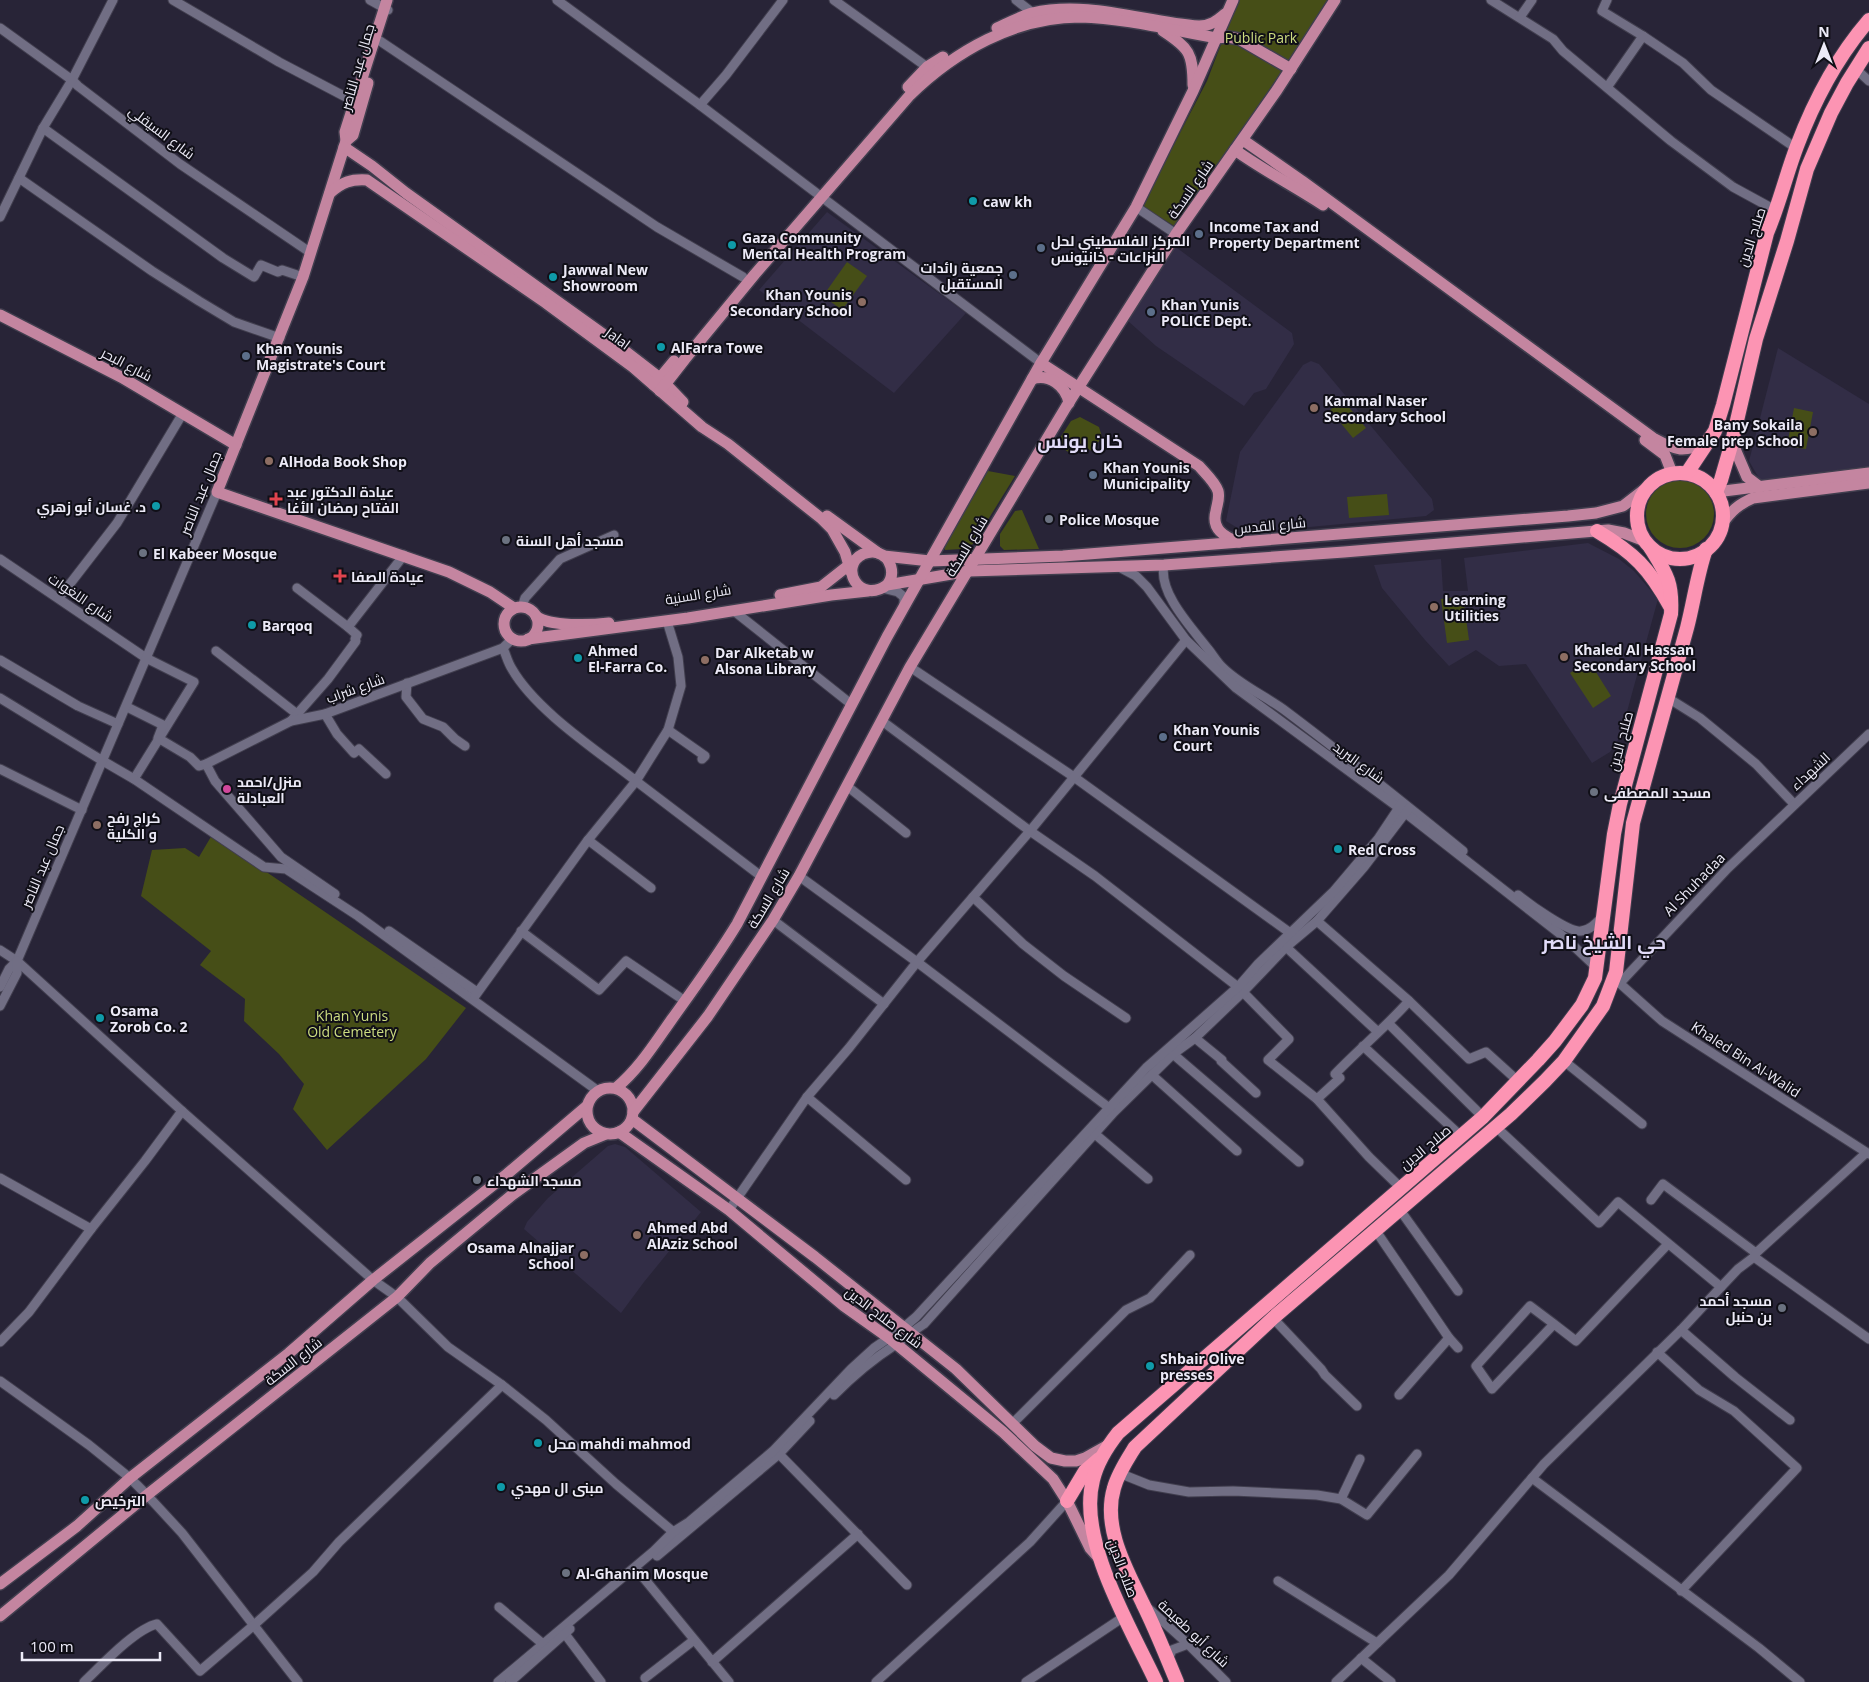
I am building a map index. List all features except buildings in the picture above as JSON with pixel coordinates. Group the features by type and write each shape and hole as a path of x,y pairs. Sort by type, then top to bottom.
{"highway":[{"name":"صلاح الدين","path":"1687,473 1714,431 1723,405 1767,233 1777,211 1796,148 1827,80 1841,57 1869,20"},
{"path":"1716,492 1732,442 1756,339 1787,241 1807,169 1831,113 1869,48"},
{"path":"1672,473 1687,473 1703,479 1716,492 1723,511 1722,524 1719,535 1706,549 1691,557 1679,559 1660,554 1648,544 1637,523 1636,511 1640,499 1654,480 1672,473"},
{"path":"1597,531 1635,556 1651,574 1671,608"},
{"name":"صلاح الدين","path":"1156,1682 1098,1557 1091,1525 1092,1480 1110,1444 1126,1427 1397,1191 1462,1137 1538,1060 1582,1005 1595,978 1614,834 1620,804 1671,608 1672,597 1667,576 1648,544"},
{"name":"صلاح الدين","path":"1177,1682 1123,1563 1113,1528 1111,1504 1113,1489 1119,1473 1135,1447 1273,1318 1496,1127 1545,1081 1564,1060 1603,1006 1617,981 1622,910 1634,823 1694,601 1698,573 1706,549"},
{"path":"1644,717 1662,720"},
{"path":"1397,1191 1389,1203 1398,1212"},
{"path":"1066,1501 1085,1471 1102,1457"}],"main road":[{"name":"شارع السكة","path":"616,1088 630,1076 714,963 762,877 851,704 930,561 1041,363 1136,207 1193,91 1233,0"},
{"name":"شارع السكة","path":"633,1115 708,1016 773,920 799,876 910,667 1069,403 1176,234 1243,140 1335,0"},
{"name":"جمال عبد الناصر","path":"218,492 303,277 345,144 353,135 358,103 388,4"},
{"name":"جمال عبد الناصر","path":"358,103 380,41 388,4"},
{"path":"660,385 745,286 904,90 927,67 978,36 1034,13 1055,9 1096,9 1199,26 1207,26 1216,22 1228,12"},
{"path":"660,385 743,278 921,84 937,70 976,45 1029,24 1049,20 1079,17 1110,19 1216,38 1228,37 1239,40 1291,69"},
{"path":"1160,28 1180,42 1186,49 1192,69 1193,91"},
{"path":"1243,140 1302,181 1652,438 1672,448 1682,449 1692,449 1708,442"},
{"name":"Jalal","path":"345,144 427,208 530,281 660,385 705,424 834,522 881,554"},
{"path":"1235,150 1256,165 1295,186 1346,220 1472,311 1665,455 1672,473"},
{"name":"Jalal","path":"330,193 348,180 367,180 546,303 660,385 702,427 736,450 822,519 838,539 852,567"},
{"name":"شارع البحر","path":"0,315 121,377 236,445"},
{"path":"1041,363 1199,466 1218,490 1218,502 1215,513 1217,528 1226,537 1240,543"},
{"path":"1032,379 1042,377 1056,382 1065,392 1069,403"},
{"path":"1732,442 1747,477 1760,487"},
{"path":"1716,492 1869,474"},
{"path":"1722,524 1739,504 1753,498 1869,483"},
{"name":"شارع القدس","path":"881,554 930,561 1063,556 1596,513 1623,506 1650,485"},
{"name":"شارع السنية","path":"218,492 449,572 518,607 528,608 536,616 548,622 559,624 604,623 814,589 852,567"},
{"path":"884,586 890,580 892,574 888,560 881,554 866,553 852,567 858,586 870,591 884,586 969,571 1164,565 1608,530 1624,533 1648,544"},
{"name":"شارع السنية","path":"512,638 523,640 870,591"},
{"path":"512,638 505,631 504,620 506,615 518,607"},
{"path":"528,639 538,627 536,616"},
{"path":"609,1087 616,1088 629,1097 633,1115 628,1126 620,1132 606,1134 594,1128 589,1121 587,1106 590,1099 598,1091 609,1087"},
{"name":"شارع السكة","path":"0,1584 77,1526 130,1478 289,1353 373,1280 501,1179 587,1106"},
{"name":"شارع صلاح الدين","path":"633,1115 956,1369 1035,1446 1051,1458 1069,1462 1084,1458 1110,1444"},
{"name":"شارع صلاح الدين","path":"620,1132 729,1210 844,1306 893,1341 1003,1432 1053,1479 1090,1548 1098,1557"},
{"name":"شارع السكة","path":"0,1616 397,1297 430,1263 512,1195 584,1143 606,1134"}],"street":[{"path":"0,217 44,128 72,80 113,0"},
{"path":"173,0 279,62 358,103"},
{"path":"370,0 388,4"},
{"path":"556,0 700,105 1041,363"},
{"path":"700,105 726,75 783,0"},
{"path":"834,0 927,67"},
{"path":"1016,0 1034,13"},
{"path":"1491,0 1553,38 1563,51 1608,86 1686,152 1733,186 1777,211"},
{"path":"1520,17 1532,0"},
{"path":"1607,0 1602,11 1683,63 1711,90 1796,148"},
{"name":"شارع السيقلي","path":"0,28 72,80 180,164 311,253"},
{"path":"1608,86 1643,36"},
{"path":"380,41 657,227 743,278"},
{"path":"1857,70 1869,80"},
{"path":"44,128 223,258 254,277 261,265 278,272 282,270 303,277"},
{"path":"19,178 198,301 234,322 280,338"},
{"path":"1136,207 1176,234"},
{"path":"59,598 117,523 183,413"},
{"name":"جمال عبد الناصر","path":"0,987 9,969 17,961 218,492"},
{"path":"518,607 560,559 614,535"},
{"path":"348,627 404,556"},
{"name":"شارع اللغوات","path":"0,559 146,658 194,682 158,738"},
{"name":"شارع البريد","path":"1164,565 1162,573 1164,581 1175,605 1190,629 1221,666 1247,687 1286,711 1564,938 1596,968"},
{"name":"شارع البريد","path":"1119,566 1136,576 1147,587 1186,640 1236,688 1404,808 1524,900 1574,931 1586,930 1604,916"},
{"path":"884,586 904,597 904,608"},
{"path":"291,721 328,679 356,641 357,635 297,588"},
{"path":"734,610 800,666 851,704"},
{"path":"475,995 588,840 636,781 668,730 680,686 678,657 667,621"},
{"name":"شارع شراب","path":"206,764 291,721 325,714 502,648 512,638"},
{"path":"729,1210 807,1096 850,1048 917,962 1030,832 1186,640"},
{"path":"502,648 512,670 525,687 551,714 762,877"},
{"path":"216,651 298,714"},
{"path":"0,660 78,706 118,724"},
{"path":"910,667 1074,777 1293,935"},
{"path":"407,683 406,697 423,719 443,727 455,740 464,746"},
{"path":"0,698 134,779 264,867 286,869 294,874 475,995"},
{"path":"1668,698 1700,718 1756,764 1794,804"},
{"path":"127,707 163,725 158,738 134,779"},
{"path":"325,714 337,734 354,754 359,749 386,774"},
{"path":"882,721 1030,832 1095,876 1241,989 1288,1039 1268,1060 1317,1099 1370,1157 1397,1191"},
{"path":"668,730 705,756 702,759"},
{"name":"الشهداء","path":"1770,829 1869,734"},
{"path":"158,738 190,757 199,766 206,764 216,780 281,857 475,995 598,1091"},
{"path":"0,769 82,810"},
{"path":"847,786 906,833"},
{"path":"906,1331 942,1286 1111,1110 1146,1068 1241,989 1286,947 1293,935 1317,921 1364,867 1404,808"},
{"path":"498,1682 654,1551 779,1454 841,1388 893,1341 906,1331 924,1324 1095,1134 1111,1110 1152,1075 1173,1054 1196,1038 1334,891 1404,808"},
{"name":"Al Shuhadaa","path":"1617,981 1728,868 1770,829"},
{"path":"588,840 651,888"},
{"path":"799,876 917,962 1111,1110"},
{"path":"973,897 1023,944 1064,976 1126,1018"},
{"path":"773,920 884,1004"},
{"path":"1317,921 1409,1001 1469,1059 1486,1052 1518,1082"},
{"path":"521,931 599,990 626,961 685,1001"},
{"path":"1286,947 1378,1032"},
{"path":"0,950 17,961 182,1112 373,1280 397,1297 448,1347 546,1420 616,1484 676,1535"},
{"name":"جمال عبد الناصر","path":"0,1006 17,973 17,961"},
{"name":"Khaled Bin Al-Walid","path":"1617,981 1662,1021 1868,1154"},
{"path":"1317,1099 1340,1078 1335,1074 1362,1046 1389,1024 1409,1001"},
{"path":"1389,1024 1483,1117"},
{"path":"1196,1038 1256,1093"},
{"path":"1362,1046 1462,1137"},
{"path":"1173,1054 1299,1162"},
{"path":"1564,1060 1642,1124"},
{"path":"1152,1075 1237,1151"},
{"path":"807,1096 906,1180"},
{"path":"0,1342 29,1312 182,1112"},
{"path":"1496,1127 1599,1223 1618,1202 1721,1287"},
{"path":"1095,1134 1148,1179"},
{"path":"1336,1682 1449,1575 1544,1464 1681,1330 1738,1270 1868,1154"},
{"path":"0,1178 91,1229"},
{"path":"1651,1200 1663,1184 1869,1339"},
{"path":"1398,1212 1458,1291"},
{"path":"1376,1231 1449,1338 1458,1348"},
{"path":"1554,1324 1492,1390 1476,1366 1530,1306 1554,1324 1576,1341 1668,1244"},
{"path":"1013,1423 1126,1310 1150,1298 1190,1256"},
{"path":"1273,1318 1325,1375 1357,1406"},
{"path":"1681,1330 1734,1377 1790,1420"},
{"path":"1400,1395 1449,1338"},
{"path":"510,1682 638,1572 689,1522 773,1451 851,1369 874,1348 893,1341"},
{"path":"1657,1352 1699,1390 1734,1412 1797,1468 1681,1591"},
{"path":"0,1381 89,1445 130,1478 182,1533 298,1682"},
{"path":"84,1682 124,1645 148,1626 157,1624 200,1671 313,1572 340,1542 502,1386"},
{"path":"779,1454 907,1585"},
{"path":"1119,1473 1149,1485 1189,1492 1233,1491 1317,1495 1341,1499 1367,1515 1417,1454"},
{"path":"1341,1499 1360,1459"},
{"path":"1532,1478 1759,1648 1800,1682"},
{"path":"877,1682 1030,1542 1066,1501"},
{"path":"712,1662 858,1534"},
{"path":"638,1572 729,1682"},
{"path":"1278,1581 1377,1643"},
{"name":"شارع أبو طعيمة","path":"1143,1604 1188,1644 1226,1682"},
{"path":"499,1607 543,1644"},
{"path":"1026,1682 1125,1616"},
{"path":"565,1634 601,1682"},
{"path":"645,1678 694,1640"},
{"path":"1168,1660 1172,1650 1188,1644"},
{"path":"1361,1658 1391,1682"}],"shaded area":[{"name":"Khan Younis Secondary School","path":"827,212 966,313 894,393 759,290"},
{"path":"1173,245 1292,333 1294,344 1266,389 1254,393 1244,406 1156,346 1128,321"},
{"name":"Bany Sokaila Female prep School","path":"1778,348 1869,404 1869,466 1760,480 1749,461"},
{"name":"Kammal Naser Secondary School","path":"1311,361 1319,364 1432,499 1434,510 1426,516 1246,533 1226,521 1240,452 1303,365"},
{"name":"Khaled Al Hassan Secondary School","path":"1588,543 1619,559 1634,571 1658,599 1620,737 1610,752 1592,763 1526,664 1499,666 1476,650 1449,666 1382,588 1374,565 1441,559 1443,591 1468,591 1464,558"},
{"name":"Ahmed Abd AlAziz School","path":"615,1144 625,1147 701,1212 621,1313 524,1229 527,1222 548,1198 608,1146"}],"green space":[{"name":"Public Park","path":"1238,0 1327,0 1294,53 1176,227 1142,206 1207,81"},
{"path":"847,262 867,276 842,310 823,296"},
{"path":"1343,400 1366,428 1353,438 1330,410"},
{"path":"1794,408 1813,412 1806,449 1787,446"},
{"path":"1080,417 1099,427 1102,437 1092,451 1088,449 1086,451 1079,446 1073,455 1056,444 1071,421"},
{"path":"988,471 1015,476 973,544 961,549 945,550 944,544"},
{"path":"1680,480 1693,483 1704,490 1711,501 1714,514 1711,527 1704,538 1693,545 1680,548 1667,545 1656,538 1649,527 1646,514 1649,501 1656,490 1667,483"},
{"path":"1387,494 1389,515 1349,518 1347,497"},
{"path":"1022,510 1039,549 1004,550 1000,546 1000,534 1015,511"},
{"path":"1463,596 1469,640 1447,643 1441,599"},
{"path":"1589,661 1611,696 1593,708 1570,673"},
{"name":"Khan Yunis Old Cemetery","path":"212,835 466,1008 426,1059 327,1150 293,1109 304,1084 279,1054 244,1021 245,999 200,965 211,951 141,896 152,850 185,848 199,857"}],"place":[{"name":"caw kh","path":"973,201"},
{"name":"Income Tax and Property Department","path":"1199,234"},
{"name":"Gaza Community Mental Health Program","path":"732,245"},
{"name":"المركز الفلسطيني لحل النزاعات - خانيونس","path":"1041,248"},
{"name":"جمعية رائدات المستقبل","path":"1013,275"},
{"name":"Jawwal New Showroom","path":"553,277"},
{"name":"Khan Younis Secondary School","path":"862,302"},
{"name":"Khan Yunis POLICE Dept.","path":"1151,312"},
{"name":"AlFarra Towe","path":"661,347"},
{"name":"Khan Younis Magistrate's Court","path":"246,356"},
{"name":"Kammal Naser Secondary School","path":"1314,408"},
{"name":"Bany Sokaila Female prep School","path":"1813,432"},
{"name":"AlHoda Book Shop","path":"269,461"},
{"name":"Khan Younis Municipality","path":"1093,475"},
{"name":"عيادة الدكتور عبد الفتاح رمضان الأغا","path":"276,499"},
{"name":"د. غسان أبو زهري","path":"156,506"},
{"name":"Police Mosque","path":"1049,519"},
{"name":"مسجد أهل السنة","path":"506,540"},
{"name":"El Kabeer Mosque","path":"143,553"},
{"name":"عيادة الصفا","path":"340,576"},
{"name":"Learning Utilities","path":"1434,607"},
{"name":"Barqoq","path":"252,625"},
{"name":"Khaled Al Hassan Secondary School","path":"1564,657"},
{"name":"Ahmed El-Farra Co.","path":"578,658"},
{"name":"Dar Alketab w Alsona Library","path":"705,660"},
{"name":"Khan Younis Court","path":"1163,737"},
{"name":"منزل/احمد العبادلة","path":"227,789"},
{"name":"مسجد المصطفى","path":"1594,792"},
{"name":"كراج رفح و الكلية","path":"97,825"},
{"name":"Red Cross","path":"1338,849"},
{"name":"Osama Zorob Co. 2","path":"100,1018"},
{"name":"مسجد الشهداء","path":"477,1180"},
{"name":"Ahmed Abd AlAziz School","path":"637,1235"},
{"name":"Osama Alnajjar School","path":"584,1255"},
{"name":"مسجد أحمد بن حنبل","path":"1782,1308"},
{"name":"Shbair Olive presses","path":"1150,1366"},
{"name":"محل mahdi mahmod","path":"538,1443"},
{"name":"مبنى ال مهدي","path":"501,1487"},
{"name":"الترخيص","path":"85,1500"},
{"name":"Al-Ghanim Mosque","path":"566,1573"}],"district":[{"name":"خان يونس","path":"1080,441"},
{"name":"حي الشيخ ناصر","path":"1604,942"}]}
